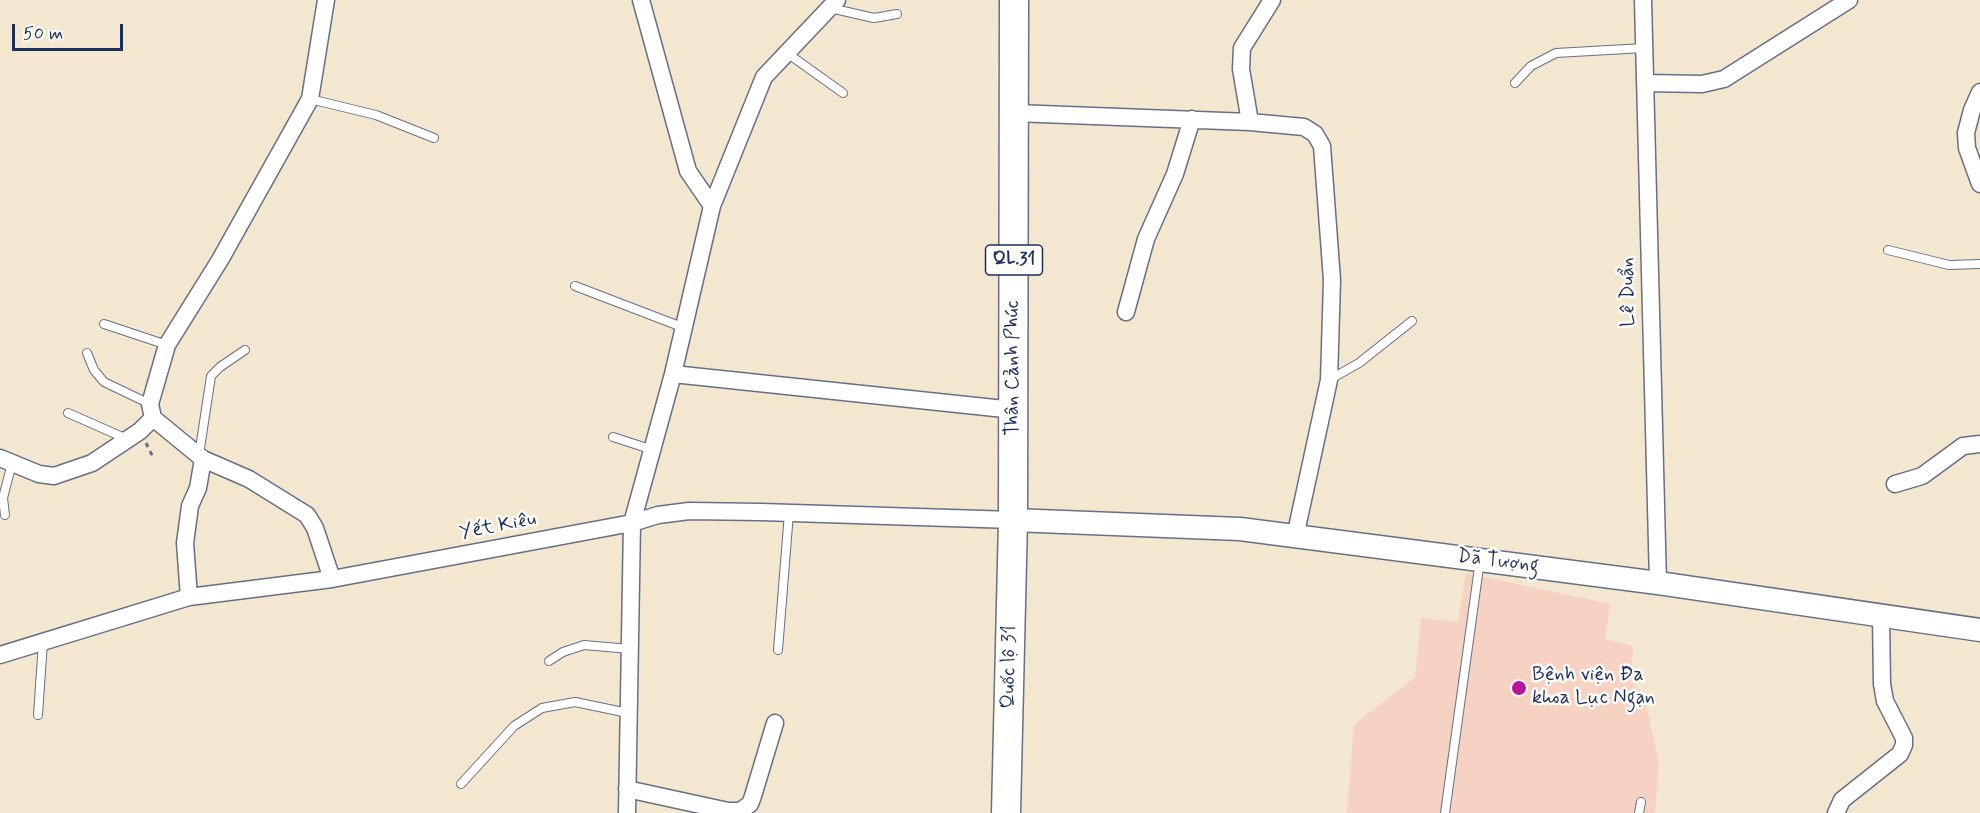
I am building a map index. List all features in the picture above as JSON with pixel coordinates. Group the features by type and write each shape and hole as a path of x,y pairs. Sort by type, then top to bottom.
{"highway":[{"name":"Thân Cảnh Phúc","path":"1013,520 1014,0"},
{"name":"Quốc lộ 31","path":"1006,813 1013,520"}],"street":[{"path":"6,460 39,474 54,476 92,463 128,439 151,411 166,345 220,260 310,99 326,0"},
{"path":"641,0 688,171 712,206"},
{"path":"1250,122 1241,69 1242,48 1272,0"},
{"name":"Lê Duẩn","path":"1643,0 1658,583"},
{"path":"1645,83 1702,84 1725,79 1849,0"},
{"path":"627,813 632,523 673,374 682,327 712,206 764,77 833,4"},
{"path":"1980,92 1971,110 1966,133 1967,148 1980,184"},
{"path":"1015,113 1250,122 1304,127 1315,134 1322,146 1332,280 1329,380 1295,537"},
{"path":"1126,312 1146,239 1175,174 1192,119"},
{"path":"673,374 1014,410"},
{"path":"151,411 201,457 249,478 307,514 315,528 333,579"},
{"path":"1895,484 1922,476 1963,446 1980,444"},
{"path":"189,597 185,543 190,506 198,488 201,457"},
{"name":"Yết Kiêu","path":"0,655 189,597 333,579 632,523 658,515 689,511 1013,520"},
{"name":"Dã Tượng","path":"1013,520 1240,529 1658,583 1980,630"},
{"path":"1836,813 1842,800 1900,754 1905,745 1904,738 1885,701 1882,684 1881,616"},
{"path":"627,789 728,811 740,811 750,804 775,723"}],"lane":[{"path":"833,4 874,18 897,14"},
{"path":"1515,83 1537,62 1556,53 1644,48"},
{"path":"787,53 843,93"},
{"path":"310,99 376,115 434,138"},
{"path":"1888,250 1949,265 1980,264"},
{"path":"575,286 682,327"},
{"path":"1329,380 1359,363 1412,321"},
{"path":"105,324 166,345"},
{"path":"201,457 211,376 220,367 246,350"},
{"path":"87,353 94,370 104,382 151,411"},
{"path":"68,413 128,439"},
{"path":"613,437 653,450"},
{"path":"5,515 3,498 6,460"},
{"path":"778,650 789,513"},
{"path":"1445,813 1480,560"},
{"path":"38,715 43,642"},
{"path":"549,661 563,652 584,645 630,649"},
{"path":"461,784 514,726 542,708 575,702 628,713"},
{"path":"1639,813 1641,802"}],"shaded area":[{"name":"Bệnh viện Đa khoa Lục Ngạn","path":"1466,573 1610,604 1605,639 1633,646 1631,682 1644,695 1659,763 1655,813 1347,813 1354,725 1415,677 1421,618 1458,622"}],"place":[{"name":"Bệnh viện Đa khoa Lục Ngạn","path":"1519,688"}]}
